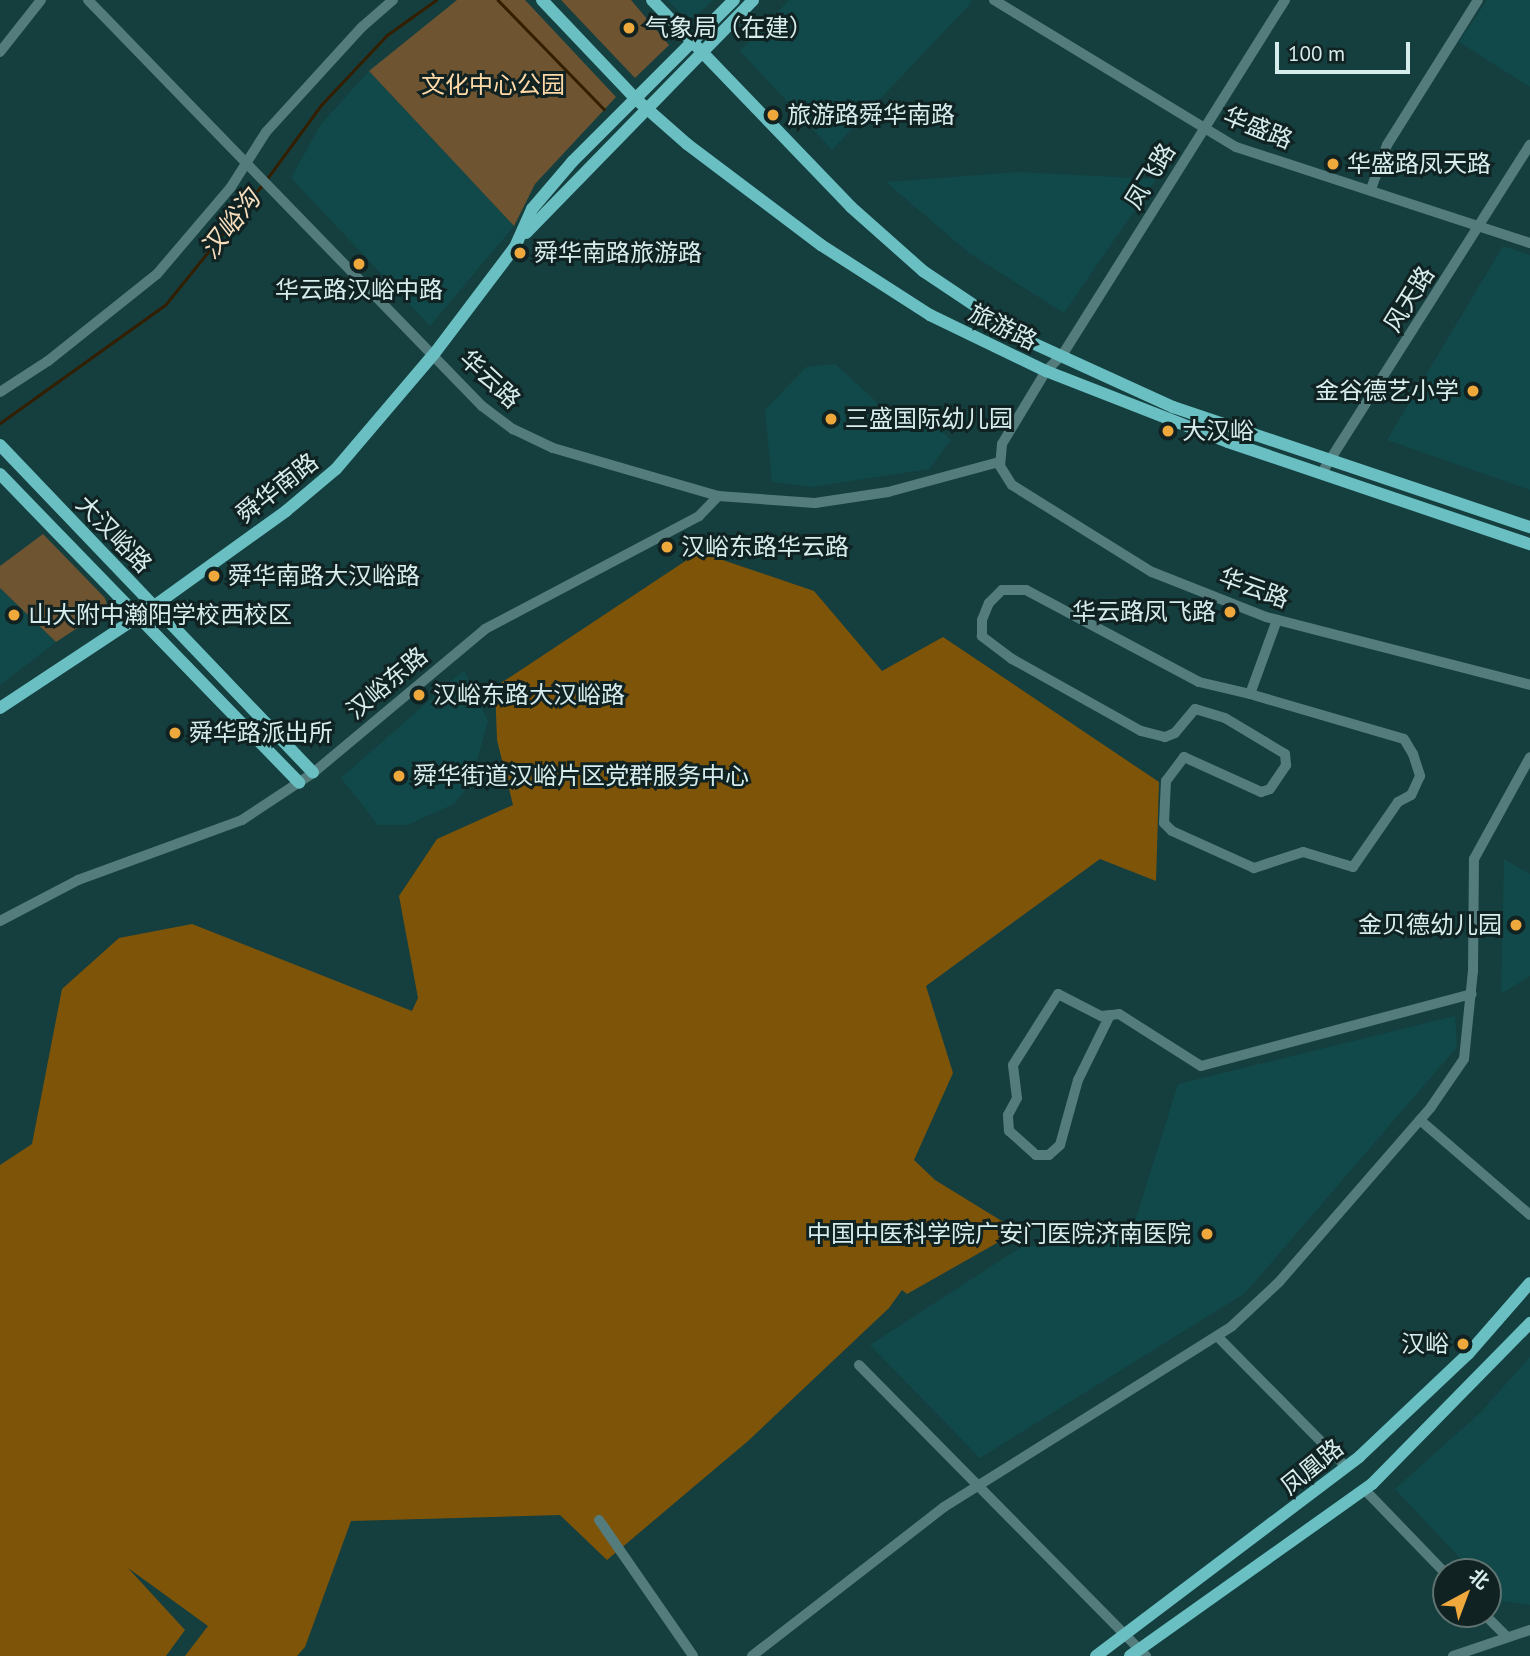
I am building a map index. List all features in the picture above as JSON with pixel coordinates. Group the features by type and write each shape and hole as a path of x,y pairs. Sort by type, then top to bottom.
{"main road":[{"name":"旅游路","path":"542,0 649,110 821,244 930,315 1046,371 1321,474 1530,544"},
{"name":"旅游路","path":"652,0 850,207 923,271 1026,340 1173,407 1530,527"},
{"name":"舜华南路","path":"521,238 532,209 572,162 637,100 734,0"},
{"name":"舜华南路","path":"0,708 154,606 286,511 336,469 434,354 521,238 649,110 753,0"},
{"name":"大汉峪路","path":"0,445 313,773"},
{"name":"大汉峪路","path":"0,474 299,783"},
{"name":"凤凰路","path":"1096,1656 1346,1467 1468,1354 1530,1283"},
{"name":"凤凰路","path":"1138,1654 1364,1489 1530,1323"}],"street":[{"path":"0,52 41,0"},
{"name":"华云路","path":"88,0 482,406 513,429 553,448 718,496 815,503 888,492 999,461 1012,485 1152,572 1277,620 1530,685"},
{"path":"0,392 48,361 157,274 204,221 266,132 313,78 393,0"},
{"name":"华盛路","path":"994,0 1236,147 1480,223 1530,243"},
{"name":"凤飞路","path":"1046,371 1062,355 1285,0"},
{"path":"1371,189 1387,145 1478,0"},
{"name":"风天路","path":"1321,474 1530,145"},
{"path":"999,461 1002,444 1046,371"},
{"name":"汉峪东路","path":"0,921 78,880 242,820 313,773 485,629 699,516 718,496"},
{"path":"1002,590 1026,590 1199,682 1250,694 1404,739 1413,754 1420,776 1411,795 1398,802 1353,867 1303,852 1254,869 1172,831 1164,823 1166,781 1184,757 1261,792 1270,789 1286,765 1285,754 1225,718 1195,709 1175,733 1166,737 1141,731 1012,659 982,636 982,620 989,603 1002,590"},
{"path":"1250,694 1277,620"},
{"path":"752,1656 828,1593 978,1484 1217,1336 1279,1282 1420,1120 1464,1059 1472,994 1474,859 1530,757"},
{"path":"1110,1015 1078,1080 1060,1145 1049,1155 1036,1155 1009,1131 1008,1115 1017,1098 1013,1065 1058,994 1101,1016 1110,1015 1119,1014 1201,1066 1472,994"},
{"path":"1420,1120 1530,1215"},
{"path":"1217,1336 1346,1467"},
{"path":"859,1365 1125,1634 1138,1654"},
{"path":"1364,1489 1432,1559"},
{"path":"599,1520 693,1656"},
{"path":"1498,1628 1507,1637"},
{"path":"1453,1656 1530,1630"}],"shaded area":[{"path":"668,0 713,0 689,23"},
{"path":"789,0 972,2 832,150 740,51"},
{"path":"1487,0 1530,0 1530,87 1459,42"},
{"path":"369,71 514,226 430,326 291,178 321,124"},
{"path":"1018,172 1156,179 1064,313 969,253 886,182"},
{"name":"金谷德艺小学","path":"1503,246 1530,255 1530,490 1387,440"},
{"name":"三盛国际幼儿园","path":"835,364 904,427 920,411 951,440 929,469 812,487 772,482 765,410 806,367"},
{"path":"699,552 814,591 882,671 943,637 1159,782 1156,881 1100,859 926,986 953,1073 914,1160 935,1180 1018,1231 907,1294 902,1290 889,1308 748,1441 607,1560 560,1515 351,1521 305,1647 297,1656 185,1656 208,1626 128,1568 185,1630 166,1656 0,1656 0,1165 32,1144 62,989 119,938 192,924 412,1011 418,998 399,896 437,839 513,805 497,740 495,687"},
{"name":"山大附中瀚阳学校西校区","path":"0,588 56,642 0,685"},
{"path":"464,670 488,721 471,783 454,804 407,825 378,825 341,778"},
{"name":"金贝德幼儿园","path":"1504,859 1530,874 1530,976 1501,994"},
{"name":"中国中医科学院广安门医院济南医院","path":"1455,1016 1457,1047 1245,1293 980,1458 870,1345 1021,1247 1106,1240 1133,1228 1178,1084"},
{"path":"1530,1357 1530,1605 1502,1601 1502,1558 1460,1558 1395,1489 1481,1412"}],"green space":[{"name":"文化中心公园","path":"457,0 525,0 616,97 535,184 514,226 369,71"},
{"path":"561,0 631,0 669,45 635,78"},
{"path":"43,534 105,598 108,608 56,642 0,588 0,566"}],"waterway":[{"name":"汉峪沟","path":"266,180 321,105 387,35 436,0"},
{"name":"汉峪沟","path":"498,0 604,109"},
{"name":"汉峪沟","path":"0,423 166,304 262,185"}],"place":[{"name":"气象局（在建）","path":"629,28"},
{"name":"旅游路舜华南路","path":"773,115"},
{"name":"华盛路凤天路","path":"1333,164"},
{"name":"舜华南路旅游路","path":"520,253"},
{"name":"华云路汉峪中路","path":"359,264"},
{"name":"金谷德艺小学","path":"1473,391"},
{"name":"三盛国际幼儿园","path":"831,419"},
{"name":"大汉峪","path":"1168,431"},
{"name":"汉峪东路华云路","path":"667,547"},
{"name":"舜华南路大汉峪路","path":"214,576"},
{"name":"华云路凤飞路","path":"1230,612"},
{"name":"山大附中瀚阳学校西校区","path":"14,615"},
{"name":"汉峪东路大汉峪路","path":"419,695"},
{"name":"舜华路派出所","path":"175,733"},
{"name":"舜华街道汉峪片区党群服务中心","path":"399,776"},
{"name":"金贝德幼儿园","path":"1516,925"},
{"name":"中国中医科学院广安门医院济南医院","path":"1207,1234"},
{"name":"汉峪","path":"1463,1344"}]}
